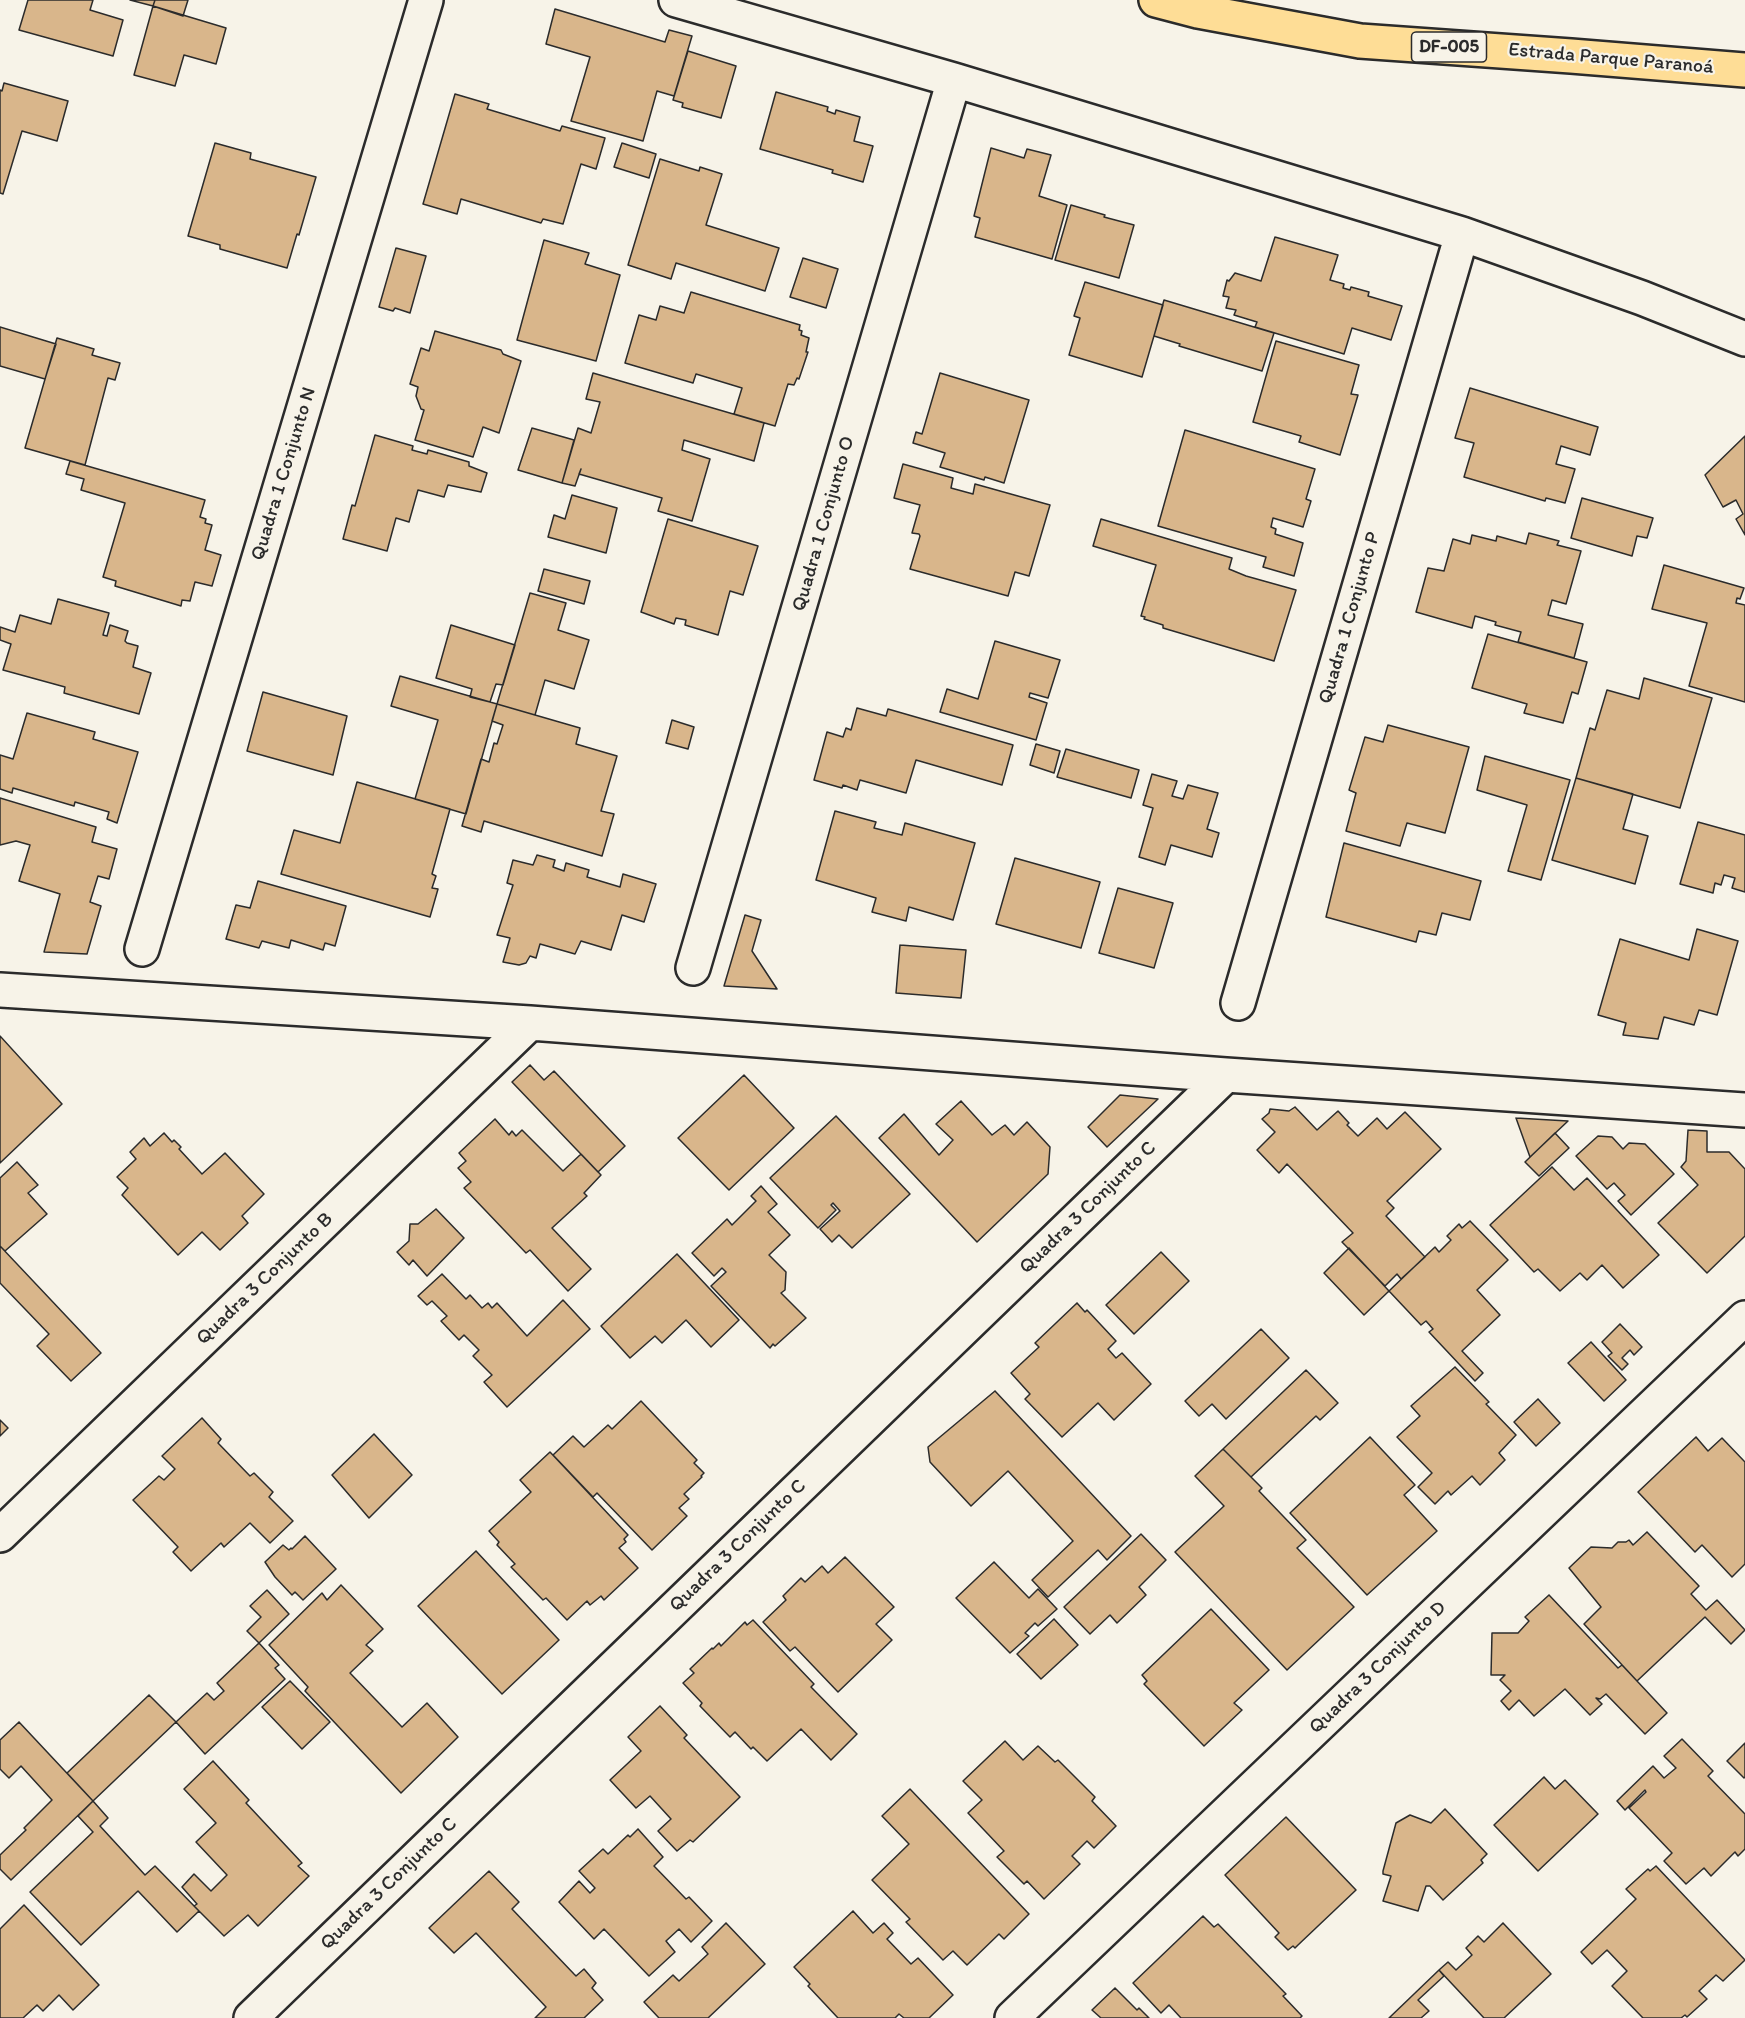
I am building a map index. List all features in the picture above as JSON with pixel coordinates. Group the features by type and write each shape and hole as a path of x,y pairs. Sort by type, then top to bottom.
{"main road":[{"name":"Estrada Parque Paranoá","path":"1156,0 1198,11 1360,41 1745,70"}],"street":[{"name":"Quadra 1 Conjunto N","path":"142,949 426,0"},
{"path":"676,0 954,80 1462,234 1642,298 1745,339"},
{"name":"Quadra 1 Conjunto O","path":"693,968 954,80"},
{"name":"Quadra 1 Conjunto P","path":"1238,1003 1462,234"},
{"path":"0,990 530,1023 1226,1075 1745,1110"},
{"name":"Quadra 3 Conjunto B","path":"0,1535 530,1023"},
{"name":"Quadra 3 Conjunto C","path":"251,2018 1226,1075"},
{"name":"Quadra 3 Conjunto D","path":"1012,2018 1745,1318"}],"building":[{"path":"28,0 93,0 90,10 123,20 113,56 19,30"},
{"path":"130,0 155,0 153,6"},
{"path":"155,0 188,0 183,16 153,6"},
{"path":"153,6 226,28 216,64 184,55 175,86 134,75"},
{"path":"555,9 665,42 669,30 692,36 674,96 657,91 643,141 571,121 590,57 546,44"},
{"path":"688,51 736,66 721,118 682,107 683,103 673,100"},
{"path":"4,83 68,101 57,141 22,131 3,194 0,193 0,90 2,91"},
{"path":"776,92 828,107 827,111 835,114 836,110 860,117 854,141 873,146 863,182 832,173 833,170 760,149"},
{"path":"455,94 489,104 487,109 560,131 562,126 605,138 596,169 581,164 563,224 543,219 541,223 461,199 457,214 423,204"},
{"path":"215,143 251,153 250,159 316,177 287,268 220,249 220,245 188,236"},
{"path":"622,143 656,154 649,178 614,167"},
{"path":"991,148 1024,158 1027,149 1051,155 1039,196 1067,205 1052,259 975,237 980,218 974,216"},
{"path":"660,159 699,171 700,167 722,174 706,225 779,248 765,291 676,263 671,279 628,265"},
{"path":"1071,205 1134,225 1119,278 1055,260"},
{"path":"1275,237 1338,255 1330,280 1344,284 1343,288 1350,290 1351,287 1369,292 1368,296 1402,306 1391,340 1352,328 1344,354 1255,327 1257,322 1234,315 1236,310 1226,308 1229,297 1223,296 1227,280 1229,281 1235,273 1261,281"},
{"path":"544,240 589,253 585,264 620,275 596,361 517,340"},
{"path":"396,248 426,256 410,313 395,308 393,311 379,307"},
{"path":"803,258 838,269 826,308 790,297"},
{"path":"1085,282 1163,305 1142,377 1069,355 1080,318 1074,316"},
{"path":"691,292 800,325 801,335 809,338 806,352 808,352 799,379 797,378 794,385 788,384 775,426 734,414 742,388 696,374 693,383 625,363 639,315 656,320 660,306 684,313"},
{"path":"1164,300 1274,333 1262,371 1179,346 1180,344 1154,336"},
{"path":"0,327 56,344 45,379 0,366"},
{"path":"435,331 501,350 503,354 521,361 499,433 483,427 473,457 415,440 424,410 421,409 416,396 418,387 410,384 421,348 429,351"},
{"path":"57,338 94,349 92,355 120,363 115,380 108,378 85,465 25,448"},
{"path":"1276,341 1359,365 1351,394 1358,395 1340,455 1299,442 1301,436 1253,422"},
{"path":"593,373 764,423 754,461 684,440 682,450 710,459 692,521 658,511 662,498 579,474 575,486 562,483 578,428 591,433 600,402 586,399"},
{"path":"940,373 1029,400 1004,483 985,477 984,480 940,467 945,453 913,443 916,432 922,434"},
{"path":"1470,388 1598,427 1590,455 1561,446 1556,464 1575,469 1565,503 1546,498 1545,501 1464,477 1474,443 1455,438"},
{"path":"532,428 574,440 562,483 518,470"},
{"path":"1185,430 1315,469 1306,499 1311,501 1303,527 1273,518 1271,527 1276,529 1275,534 1303,543 1294,576 1263,567 1266,557 1158,526"},
{"path":"375,435 413,446 412,450 427,454 428,450 469,462 469,466 487,473 481,492 448,485 444,497 418,490 409,522 396,518 387,551 343,539"},
{"path":"1745,436 1745,535 1736,519 1743,514 1736,500 1723,507 1705,475"},
{"path":"70,461 205,500 200,517 206,519 205,523 212,525 205,550 221,555 212,586 195,582 190,601 182,600 181,606 115,586 116,581 103,577 125,503 81,490 84,479 66,474"},
{"path":"903,464 953,478 951,488 973,494 975,484 1050,505 1029,576 1015,572 1008,596 910,569 920,536 912,533 920,505 894,498"},
{"path":"572,495 617,508 606,553 548,537 554,515 565,519"},
{"path":"1582,498 1653,518 1647,538 1637,536 1632,556 1571,538"},
{"path":"668,519 758,546 743,595 730,591 718,635 685,625 686,620 676,618 674,624 641,612"},
{"path":"1101,519 1232,558 1229,569 1296,590 1274,661 1163,628 1163,625 1144,619 1145,617 1141,616 1156,565 1093,546"},
{"path":"1529,533 1559,541 1557,545 1581,551 1566,604 1552,600 1548,615 1583,624 1574,658 1518,642 1521,632 1495,625 1496,622 1475,616 1472,628 1416,612 1428,568 1444,571 1453,539 1470,544 1472,535 1496,541 1497,536 1526,544"},
{"path":"1664,565 1744,588 1736,603 1745,605 1745,702 1689,686 1707,623 1652,609"},
{"path":"544,569 590,581 584,604 538,591"},
{"path":"530,593 566,603 558,630 589,640 574,689 545,680 535,715 497,704"},
{"path":"58,599 109,613 103,635 107,636 110,625 128,631 125,641 138,646 133,667 151,673 139,714 64,693 65,687 3,670 11,644 0,640 0,627 15,632 20,615 51,624"},
{"path":"451,625 515,645 503,685 496,684 490,702 470,697 472,689 436,678"},
{"path":"1488,634 1587,662 1578,694 1572,692 1563,723 1524,713 1527,704 1472,688"},
{"path":"995,641 1060,660 1048,698 1030,693 1029,697 1047,703 1036,740 940,712 947,689 978,699"},
{"path":"400,676 497,704 466,814 415,799 438,720 391,706"},
{"path":"1644,678 1712,698 1680,808 1576,778 1590,728 1595,730 1607,690 1639,699"},
{"path":"263,692 347,716 333,775 247,751"},
{"path":"497,704 580,728 576,744 617,756 601,811 614,814 602,856 484,821 481,832 462,826 481,759 489,762 494,743 497,744 503,725 492,721"},
{"path":"857,708 886,716 888,709 1013,745 1002,785 916,760 906,793 860,780 857,790 814,780 827,732 843,737 846,728 851,730"},
{"path":"27,713 95,732 93,739 138,752 117,823 107,819 109,812 75,802 74,806 13,788 12,793 0,789 0,755 13,759"},
{"path":"672,720 694,727 688,749 666,743"},
{"path":"1388,725 1469,747 1445,833 1407,823 1400,846 1346,831 1356,793 1349,790 1365,737 1383,742"},
{"path":"1036,744 1060,751 1054,773 1030,765"},
{"path":"1066,749 1139,770 1131,798 1057,777"},
{"path":"1485,756 1570,780 1541,880 1508,871 1527,805 1477,790"},
{"path":"1152,774 1177,781 1172,796 1183,799 1188,785 1218,793 1207,829 1219,833 1212,857 1171,845 1165,865 1139,857 1153,808 1143,805"},
{"path":"1576,778 1633,794 1623,829 1648,836 1635,884 1552,860"},
{"path":"357,782 450,809 432,874 436,876 432,888 438,889 430,917 281,874 294,830 340,843"},
{"path":"0,798 96,827 92,842 117,849 109,879 98,876 90,902 101,906 87,954 44,952 60,894 19,881 30,845 16,841 0,845"},
{"path":"835,811 876,822 874,828 902,835 905,823 975,843 953,920 909,907 906,921 872,912 876,898 816,880"},
{"path":"1698,822 1745,835 1745,892 1732,888 1735,878 1724,875 1721,885 1715,883 1713,893 1680,884"},
{"path":"1344,843 1481,881 1470,920 1442,913 1436,935 1419,931 1416,942 1326,917"},
{"path":"537,855 555,860 553,867 564,871 566,863 589,870 587,877 620,887 623,874 656,884 644,922 622,915 611,950 581,941 575,954 540,944 536,958 530,956 526,963 519,965 503,962 510,938 497,935 513,885 507,883 513,860 533,865"},
{"path":"1015,858 1100,882 1081,948 996,924"},
{"path":"258,881 346,906 335,946 325,943 323,950 291,940 289,948 262,941 259,948 226,939 236,905 250,908"},
{"path":"1118,888 1173,903 1154,968 1099,953"},
{"path":"745,915 761,920 752,951 777,989 724,986"},
{"path":"1697,929 1738,941 1717,1015 1699,1010 1694,1025 1664,1017 1658,1039 1623,1035 1626,1023 1598,1015 1620,939 1689,960"},
{"path":"900,945 966,950 961,998 896,993"},
{"path":"0,1036 62,1104 0,1163"},
{"path":"530,1065 544,1080 554,1071 625,1146 598,1172 512,1082"},
{"path":"744,1075 794,1128 729,1190 678,1138"},
{"path":"1120,1095 1158,1099 1107,1147 1088,1127"},
{"path":"961,1101 992,1135 1005,1125 1014,1135 1027,1122 1050,1147 1048,1174 977,1242 879,1138 904,1114 939,1155 953,1140 936,1124"},
{"path":"1295,1107 1317,1130 1338,1111 1358,1136 1377,1118 1387,1129 1405,1112 1441,1149 1387,1201 1394,1208 1386,1216 1425,1257 1401,1279 1397,1274 1385,1286 1342,1242 1353,1233 1287,1164 1279,1173 1257,1150 1275,1132 1262,1119 1270,1109 1289,1111"},
{"path":"836,1116 910,1194 852,1248 839,1235 832,1242 820,1229 840,1211 833,1203 831,1205 836,1210 818,1228 770,1178"},
{"path":"1516,1118 1568,1121 1530,1157"},
{"path":"495,1119 509,1135 512,1131 516,1136 522,1130 563,1171 581,1154 601,1175 584,1193 587,1196 552,1228 591,1269 568,1291 530,1250 526,1253 464,1188 471,1182 458,1168 466,1161 459,1153"},
{"path":"1688,1130 1707,1131 1707,1152 1729,1152 1745,1169 1745,1236 1707,1273 1658,1223 1698,1185 1681,1167 1686,1161"},
{"path":"164,1133 172,1142 174,1140 181,1147 179,1149 202,1174 225,1153 264,1194 242,1216 248,1223 220,1250 202,1232 178,1255 122,1195 128,1188 117,1177 136,1159 130,1152 144,1138 150,1146"},
{"path":"1555,1133 1569,1148 1539,1176 1525,1162"},
{"path":"1598,1136 1612,1137 1623,1149 1629,1143 1645,1144 1674,1174 1631,1215 1618,1201 1625,1195 1614,1183 1607,1189 1576,1156"},
{"path":"17,1162 38,1185 28,1193 47,1214 5,1251 0,1246 0,1178"},
{"path":"1552,1167 1574,1190 1587,1178 1659,1255 1623,1288 1602,1265 1587,1280 1580,1273 1560,1291 1538,1269 1534,1272 1490,1225"},
{"path":"761,1186 777,1204 768,1212 790,1235 769,1255 786,1272 785,1290 781,1293 806,1318 770,1348 711,1286 726,1272 722,1268 714,1276 692,1253 727,1219 732,1225 756,1201 751,1196"},
{"path":"436,1209 464,1238 427,1276 413,1260 409,1265 397,1252 409,1241 410,1224 418,1224"},
{"path":"1470,1221 1508,1260 1477,1290 1500,1315 1462,1351 1483,1373 1475,1381 1429,1332 1433,1329 1426,1321 1421,1325 1389,1291 1435,1247 1439,1252 1451,1240 1447,1236 1459,1224 1462,1228"},
{"path":"0,1246 101,1353 71,1381 37,1346 49,1334 0,1283"},
{"path":"1349,1248 1389,1291 1364,1315 1324,1273"},
{"path":"1161,1252 1189,1281 1134,1334 1106,1305"},
{"path":"677,1254 739,1320 711,1347 686,1320 662,1343 655,1336 630,1358 601,1326"},
{"path":"442,1274 466,1299 470,1295 482,1308 488,1303 492,1308 497,1303 527,1336 563,1300 590,1329 507,1407 484,1382 492,1375 473,1356 479,1350 464,1335 459,1340 441,1321 447,1316 432,1301 427,1305 418,1296"},
{"path":"1077,1303 1085,1312 1087,1310 1116,1341 1108,1349 1116,1358 1122,1353 1151,1384 1114,1420 1098,1403 1062,1437 1025,1399 1030,1394 1011,1373 1039,1347 1035,1343"},
{"path":"1620,1324 1642,1347 1634,1355 1630,1350 1622,1358 1628,1364 1622,1370 1608,1356 1612,1353 1602,1342"},
{"path":"1261,1329 1289,1358 1226,1419 1212,1404 1199,1416 1185,1401"},
{"path":"1591,1342 1626,1380 1604,1401 1568,1363"},
{"path":"1455,1367 1489,1402 1486,1404 1516,1435 1499,1453 1505,1460 1480,1485 1472,1476 1451,1495 1448,1491 1435,1504 1418,1487 1432,1473 1397,1437 1420,1416 1411,1406"},
{"path":"1306,1370 1338,1403 1320,1420 1316,1416 1251,1477 1223,1449"},
{"path":"995,1391 1131,1536 1107,1560 1098,1550 1048,1597 1032,1580 1073,1541 1008,1471 971,1506 930,1462 928,1447"},
{"path":"1538,1399 1560,1423 1536,1446 1514,1422"},
{"path":"641,1401 697,1460 694,1463 704,1473 684,1494 689,1499 679,1508 687,1516 652,1550 597,1493 593,1497 553,1455 573,1436 584,1447 608,1425 612,1429"},
{"path":"202,1418 221,1439 218,1443 250,1476 254,1473 273,1492 269,1497 293,1521 270,1543 250,1523 224,1547 221,1543 191,1571 173,1552 178,1547 133,1500 159,1476 164,1480 175,1469 162,1456"},
{"path":"0,1420 8,1428 0,1436"},
{"path":"374,1434 412,1475 369,1518 332,1475"},
{"path":"1370,1437 1415,1485 1404,1495 1437,1531 1367,1595 1290,1513"},
{"path":"1696,1437 1708,1451 1722,1438 1745,1462 1745,1564 1732,1577 1702,1545 1695,1552 1638,1492"},
{"path":"1223,1449 1262,1488 1259,1491 1306,1540 1297,1548 1354,1607 1287,1670 1175,1552 1224,1506 1195,1476"},
{"path":"550,1452 628,1535 624,1539 626,1542 619,1548 638,1568 604,1600 601,1596 590,1605 587,1601 567,1620 546,1598 543,1600 511,1567 515,1564 497,1545 499,1542 489,1531 531,1492 520,1480"},
{"path":"1647,1532 1699,1586 1691,1594 1706,1610 1717,1600 1745,1630 1731,1644 1705,1617 1637,1681 1584,1624 1601,1607 1569,1568 1591,1547 1612,1548 1618,1542 1629,1540 1633,1545"},
{"path":"1141,1534 1166,1560 1139,1587 1146,1595 1117,1623 1110,1615 1090,1634 1064,1607"},
{"path":"305,1536 336,1569 303,1600 295,1592 292,1595 265,1562 283,1545 289,1550 292,1549"},
{"path":"476,1551 559,1640 502,1694 418,1606"},
{"path":"845,1557 894,1607 876,1624 892,1640 838,1692 795,1647 790,1651 763,1622 786,1600 783,1596 801,1578 805,1582 822,1566 828,1573"},
{"path":"994,1562 1029,1598 1038,1589 1057,1609 1038,1626 1035,1623 1025,1633 1029,1636 1010,1653 956,1598"},
{"path":"341,1585 383,1629 366,1645 373,1651 350,1673 402,1727 427,1703 458,1737 401,1793 305,1691 308,1687 269,1645 322,1593 327,1600"},
{"path":"267,1590 289,1614 259,1643 247,1631 261,1617 250,1606"},
{"path":"1549,1595 1618,1668 1622,1665 1667,1713 1645,1734 1606,1694 1600,1699 1596,1698 1602,1704 1590,1715 1565,1689 1534,1716 1519,1700 1509,1710 1501,1701 1511,1691 1500,1680 1505,1675 1491,1675 1492,1633 1518,1633 1529,1621 1525,1617"},
{"path":"1211,1609 1269,1670 1234,1703 1242,1710 1204,1746 1144,1684 1147,1681 1142,1675"},
{"path":"1054,1619 1078,1645 1041,1679 1017,1654"},
{"path":"753,1620 814,1684 811,1687 857,1734 831,1760 801,1729 767,1761 753,1747 751,1749 735,1732 730,1737 700,1706 702,1703 683,1683 694,1673 690,1669 712,1648 719,1643 721,1646 745,1622 747,1625"},
{"path":"259,1643 279,1665 275,1668 285,1679 205,1754 176,1722 207,1693 214,1700 224,1691 217,1683"},
{"path":"290,1681 330,1722 302,1749 262,1707"},
{"path":"149,1695 176,1722 93,1801 67,1773"},
{"path":"660,1706 687,1735 684,1738 740,1797 693,1842 690,1840 677,1851 658,1831 671,1819 650,1796 636,1808 610,1780 641,1751 628,1737"},
{"path":"19,1722 93,1801 11,1880 0,1869 0,1855 52,1800 21,1766 9,1778 0,1769 0,1740"},
{"path":"1682,1739 1713,1771 1708,1776 1745,1814 1745,1849 1738,1856 1735,1852 1711,1876 1704,1868 1686,1884 1664,1861 1672,1853 1629,1808 1646,1792 1645,1790 1625,1810 1617,1801 1653,1766 1664,1778 1676,1768 1664,1756"},
{"path":"1005,1741 1023,1760 1038,1746 1055,1762 1058,1760 1095,1797 1092,1801 1116,1826 1094,1848 1087,1841 1072,1856 1080,1864 1044,1899 1027,1881 1024,1884 997,1857 1004,1851 968,1813 982,1800 963,1781"},
{"path":"1745,1743 1745,1777 1744,1778 1727,1761"},
{"path":"213,1761 249,1800 246,1803 302,1863 298,1866 309,1876 258,1926 248,1915 224,1936 194,1906 197,1904 182,1887 194,1874 211,1891 227,1875 196,1842 216,1823 184,1789"},
{"path":"1544,1777 1555,1789 1565,1780 1598,1814 1538,1871 1494,1825"},
{"path":"910,1789 1029,1914 1004,1939 999,1934 967,1965 953,1951 943,1960 906,1922 910,1919 872,1880 909,1844 882,1816"},
{"path":"93,1801 108,1818 100,1826 145,1875 155,1866 199,1911 177,1932 138,1891 81,1945 30,1892 93,1832 78,1816"},
{"path":"1445,1809 1487,1854 1481,1860 1483,1863 1443,1900 1430,1886 1426,1886 1418,1911 1383,1901 1391,1876 1383,1874 1383,1871 1396,1823 1410,1815 1431,1823"},
{"path":"1286,1817 1356,1890 1295,1948 1293,1946 1288,1950 1275,1937 1279,1933 1225,1875"},
{"path":"638,1829 663,1857 654,1866 686,1899 689,1897 712,1921 691,1942 679,1929 666,1941 675,1952 649,1976 604,1929 594,1939 559,1902 579,1881 590,1893 595,1888 579,1871 603,1849 608,1854"},
{"path":"1656,1866 1745,1960 1723,1981 1716,1975 1699,1991 1707,1999 1687,2017 1685,2015 1681,2018 1643,2018 1612,1986 1627,1971 1607,1950 1592,1964 1581,1952 1636,1899 1626,1889 1648,1869 1650,1871"},
{"path":"489,1871 519,1902 512,1909 574,1974 576,1976 584,1969 596,1983 592,1988 603,2000 584,2018 535,2018 546,2007 476,1933 454,1953 429,1928"},
{"path":"24,1905 99,1985 73,2010 59,1995 43,2011 37,2005 23,2018 0,2018 0,1929"},
{"path":"853,1911 873,1933 884,1923 893,1933 887,1939 911,1964 918,1958 953,1995 929,2018 904,2018 899,2014 895,2018 838,2018 808,1986 810,1984 794,1967"},
{"path":"1203,1916 1214,1927 1218,1924 1286,1994 1283,1996 1302,2016 1300,2018 1181,2018 1169,2005 1161,2013 1133,1983"},
{"path":"726,1923 765,1964 708,2018 659,2018 644,2002 673,1975 679,1981 708,1954 702,1947"},
{"path":"1503,1923 1551,1974 1504,2018 1484,2018 1439,1970 1448,1962 1456,1970 1472,1955 1466,1948 1478,1936 1484,1942"},
{"path":"1439,1970 1444,1976 1418,2000 1429,2011 1421,2018 1389,2018"},
{"path":"1115,1988 1137,2010 1139,2008 1149,2018 1101,2018 1092,2010"}]}
